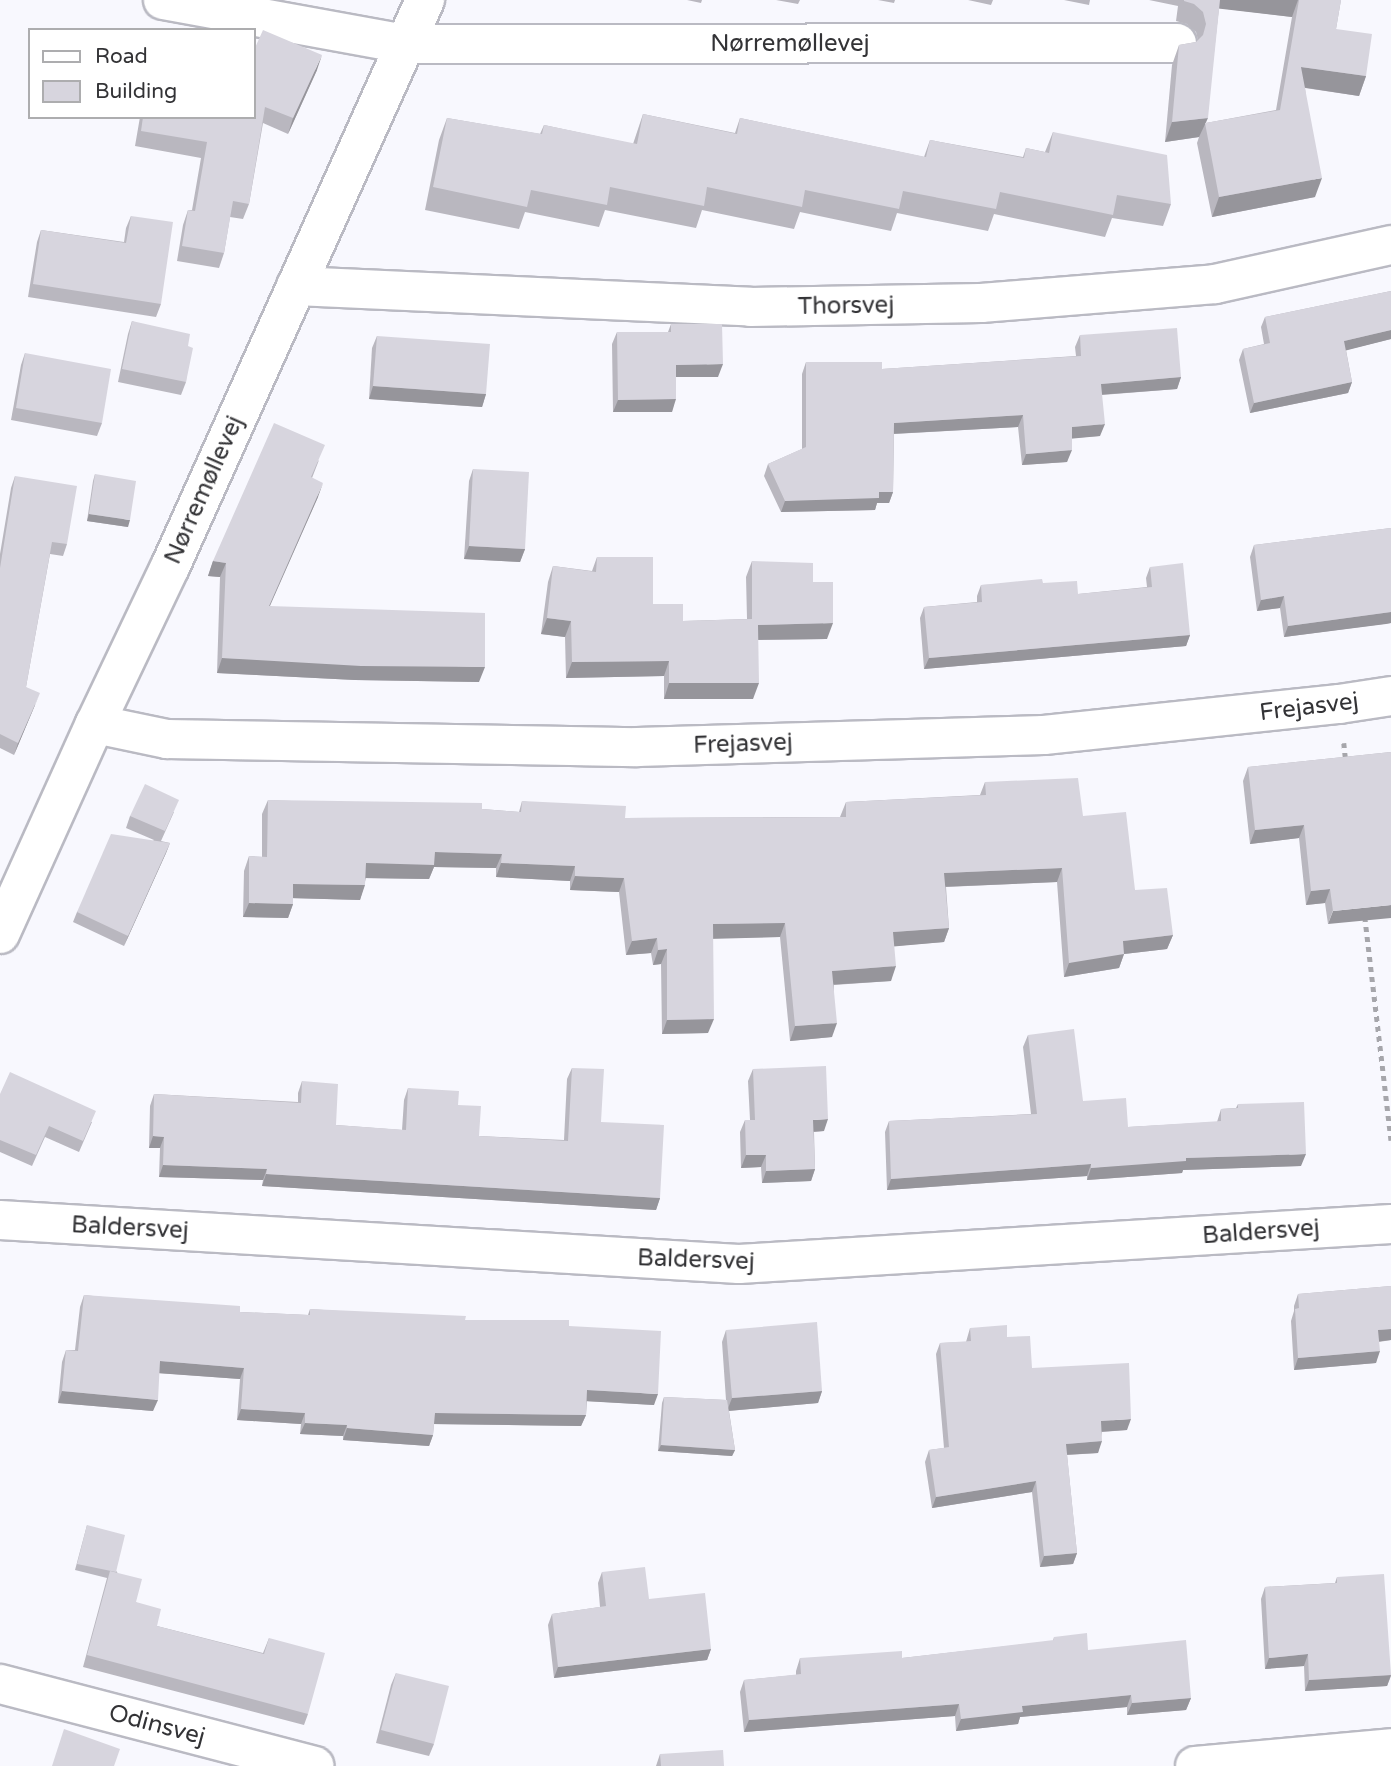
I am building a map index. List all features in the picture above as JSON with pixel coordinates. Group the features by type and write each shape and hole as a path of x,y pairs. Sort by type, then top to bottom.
{"street":[{"path":"163,0 404,44"},
{"name":"Nørremøllevej","path":"0,934 94,724 170,566 425,0"},
{"name":"Nørremøllevej","path":"404,44 1177,43"},
{"name":"Thorsvej","path":"296,286 751,307 981,303 1215,284 1391,245"},
{"name":"Frejasvej","path":"94,724 167,739 638,747 1044,735 1339,704 1391,696"},
{"name":"Baldersvej","path":"0,1220 739,1264 1391,1223"},
{"name":"Odinsvej","path":"0,1684 314,1766"},
{"path":"1195,1766 1391,1748"}],"path":[{"path":"1339,704 1347,772"},
{"path":"1364,908 1391,1140"}],"building":[{"path":"1184,0 1220,0 1208,118 1172,122 1179,45 1196,42 1203,35 1206,24 1203,12"},
{"path":"1299,0 1341,0 1336,29 1372,34 1366,76 1301,67 1322,178 1219,197 1205,123 1280,110"},
{"path":"263,30 322,55 293,118 265,107 249,204 233,201 224,253 182,246 188,210 195,211 207,142 141,131 143,119 256,119 256,46"},
{"path":"643,114 737,134 740,118 926,157 930,140 1024,158 1026,148 1049,153 1053,132 1167,155 1171,204 1117,195 1113,215 1000,192 996,209 903,191 899,209 805,190 802,207 707,187 704,206 610,187 607,205 531,190 527,207 433,187 447,118 542,134 544,125 637,144"},
{"path":"131,216 173,222 161,304 33,284 41,230 126,243"},
{"path":"1391,291 1391,330 1344,341 1352,382 1254,403 1243,349 1270,343 1265,317"},
{"path":"132,321 190,334 188,346 193,348 186,382 122,369"},
{"path":"671,324 722,324 723,364 676,365 676,399 618,400 617,332 671,332"},
{"path":"1177,328 1181,377 1101,384 1105,424 1072,427 1072,450 1026,454 1023,415 894,423 893,492 879,492 879,498 785,501 768,464 806,447 806,362 882,362 882,369 1081,356 1080,335"},
{"path":"377,336 490,344 486,394 373,386"},
{"path":"25,353 111,369 102,423 16,408"},
{"path":"274,423 325,445 311,477 323,483 269,606 485,613 485,667 361,666 222,658 226,563 213,561"},
{"path":"473,469 529,472 525,549 469,546"},
{"path":"95,474 136,481 130,520 89,514"},
{"path":"15,476 77,486 67,544 52,542 26,687 40,693 18,743 0,734 0,568"},
{"path":"1391,528 1391,612 1288,626 1284,596 1261,600 1254,545"},
{"path":"597,557 653,557 653,604 683,604 683,621 752,619 752,561 813,563 813,582 833,582 833,623 758,625 759,683 669,683 669,661 572,662 571,621 547,618 553,566 596,572"},
{"path":"1183,563 1190,635 929,658 924,607 982,602 981,585 1042,579 1043,583 1077,581 1078,594 1152,587 1150,567"},
{"path":"1391,752 1391,905 1333,911 1330,889 1311,891 1304,825 1255,830 1248,767"},
{"path":"1078,778 1083,816 1126,812 1135,890 1167,888 1173,935 1123,941 1124,954 1069,963 1062,868 944,873 949,928 893,932 896,966 832,971 837,1023 795,1026 785,923 713,924 714,1019 667,1020 667,949 658,950 657,938 632,941 624,878 575,876 575,866 501,863 502,854 435,852 434,865 366,863 365,885 293,884 293,904 249,903 249,856 267,857 268,800 482,803 482,809 521,812 522,801 626,806 625,818 846,817 846,802 986,795 985,782"},
{"path":"145,784 179,800 165,831 130,816"},
{"path":"111,834 170,843 128,936 77,912"},
{"path":"1074,1029 1083,1101 1126,1098 1128,1127 1221,1121 1221,1109 1238,1108 1238,1104 1304,1102 1306,1154 1186,1158 1186,1161 1091,1168 1091,1164 891,1179 889,1121 1037,1114 1028,1035"},
{"path":"826,1066 828,1119 813,1120 815,1169 766,1171 766,1155 746,1155 745,1120 755,1120 753,1069"},
{"path":"572,1068 604,1069 601,1122 664,1125 660,1198 266,1174 267,1169 163,1165 164,1137 153,1136 154,1094 301,1103 302,1081 338,1084 336,1125 406,1130 408,1088 459,1091 458,1105 481,1106 479,1136 568,1141"},
{"path":"10,1072 96,1111 83,1141 49,1126 36,1155 0,1140 0,1094"},
{"path":"1391,1286 1391,1329 1378,1330 1380,1351 1298,1358 1295,1309 1299,1308 1298,1294"},
{"path":"84,1295 240,1306 240,1312 310,1315 310,1309 466,1316 465,1320 569,1320 569,1326 661,1331 658,1394 587,1390 586,1415 435,1413 433,1435 305,1423 305,1413 241,1409 244,1368 160,1361 158,1400 62,1391 66,1350 78,1351"},
{"path":"817,1322 822,1391 732,1398 726,1330"},
{"path":"1007,1325 1007,1337 1030,1336 1032,1368 1129,1363 1131,1419 1101,1421 1102,1441 1066,1444 1077,1553 1044,1556 1036,1481 936,1497 929,1450 949,1447 940,1343 971,1341 970,1328"},
{"path":"664,1397 727,1400 735,1450 661,1445"},
{"path":"87,1525 125,1535 116,1572 77,1564"},
{"path":"645,1567 649,1599 705,1593 711,1649 558,1667 552,1614 606,1606 602,1572"},
{"path":"110,1571 142,1579 136,1602 161,1609 157,1626 264,1654 269,1638 325,1653 308,1714 87,1655"},
{"path":"1384,1574 1391,1675 1309,1680 1308,1654 1269,1658 1265,1587 1337,1583 1337,1577"},
{"path":"1087,1633 1088,1650 1186,1640 1191,1698 1132,1703 1131,1695 1022,1706 1023,1712 961,1719 959,1704 749,1720 744,1680 801,1674 800,1658 902,1651 902,1658 1054,1640 1054,1637"},
{"path":"396,1673 449,1686 434,1744 381,1730"},
{"path":"64,1729 120,1749 114,1766 52,1766"},
{"path":"723,1750 724,1766 661,1766 660,1754"}]}
